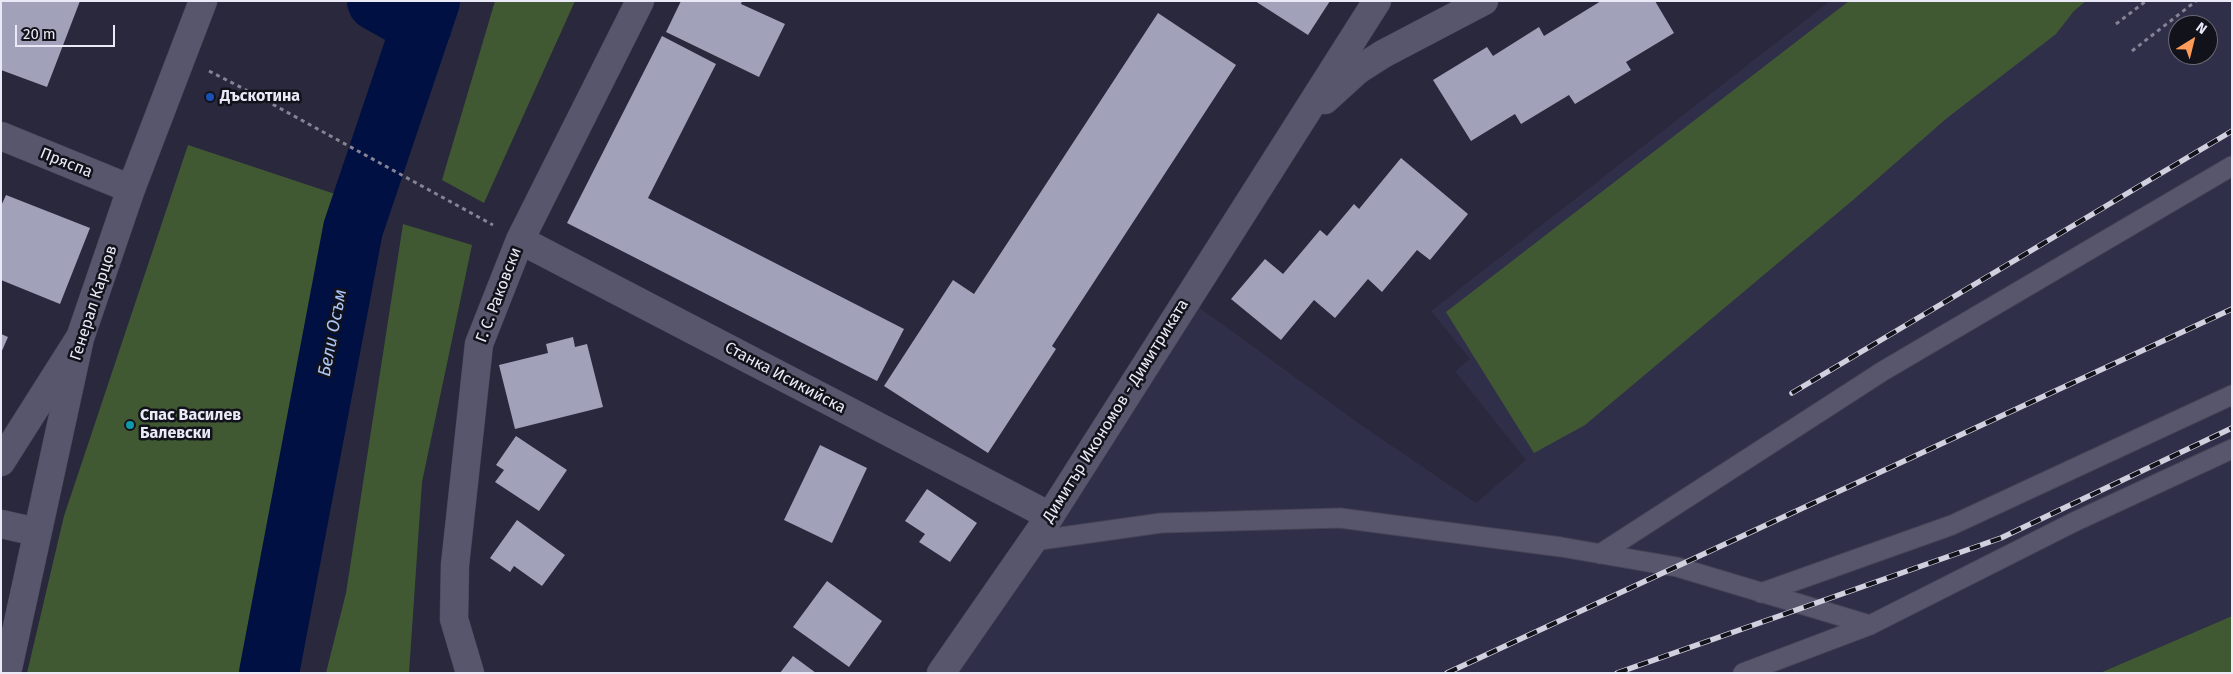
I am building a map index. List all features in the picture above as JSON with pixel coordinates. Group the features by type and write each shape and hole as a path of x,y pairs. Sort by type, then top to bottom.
{"street":[{"name":"Генерал Карцов","path":"7,673 80,338 131,190 180,57 203,1"},
{"name":"Г. С. Раковски","path":"468,672 454,619 455,565 479,344 520,240 640,1"},
{"name":"Димитър Икономов - Димитриката","path":"941,673 1050,516 1376,1"},
{"name":"Димитър Икономов - Димитриката","path":"1285,145 1335,90 1358,70 1383,54 1478,3"},
{"name":"Пряспа","path":"1,136 131,190"},
{"name":"Станка Исикийска","path":"520,240 1050,516"},
{"path":"1,462 80,338"},
{"path":"1,524 37,532"}],"lane":[{"path":"1600,554 1883,371 2232,166"},
{"path":"1761,593 1952,525 2232,394"},
{"path":"1742,673 1870,625 2074,522 2232,449"},
{"path":"1033,541 1160,523 1340,518 1553,546 1677,567 1870,625"}],"path":[{"path":"2116,24 2146,1"},
{"path":"2132,51 2196,1"},
{"path":"180,57 252,93 464,210"}],"shaded area":[{"path":"1830,1 1886,1 2056,34 2074,11 2086,1 2232,1 2232,616 2100,673 938,673 1193,303 1361,425 1476,503 1526,460 1455,371 1470,359 1431,311"}],"green space":[{"path":"495,1 575,1 484,203 442,180"},
{"path":"1849,1 2086,1 2074,11 2056,34 1947,118 1853,200 1585,425 1534,453 1446,312"},
{"path":"188,145 341,196 247,673 27,673 64,516"},
{"path":"403,224 472,245 422,482 409,673 326,673 346,593"},
{"path":"2232,616 2232,673 2100,673"}],"building":[{"path":"1,1 80,1 47,87 1,70"},
{"path":"681,1 742,1 741,4 785,24 759,77 666,32"},
{"path":"1255,1 1330,1 1308,35"},
{"path":"1601,1 1655,1 1674,33 1626,62 1631,70 1575,104 1569,95 1521,124 1515,114 1471,141 1433,80 1487,47 1493,56 1539,27 1544,36"},
{"path":"1158,13 1236,65 1052,346 1056,349 988,453 884,386 953,280 974,294"},
{"path":"662,36 716,64 648,198 904,329 877,381 567,223"},
{"path":"1401,158 1468,214 1430,260 1417,250 1382,292 1368,279 1335,318 1314,300 1281,340 1231,299 1265,259 1283,274 1320,230 1327,236 1354,204 1359,209"},
{"path":"6,195 90,228 60,304 1,280 1,206"},
{"path":"1,334 8,337 1,353"},
{"path":"573,337 575,347 587,344 603,407 515,429 499,365 548,353 546,344"},
{"path":"516,436 567,470 539,511 495,482 504,470 496,465"},
{"path":"820,445 867,468 832,543 784,520"},
{"path":"927,489 977,523 950,562 919,542 925,534 905,521"},
{"path":"517,520 565,555 542,586 514,566 510,572 490,558"},
{"path":"827,581 882,621 849,667 793,627"},
{"path":"793,656 816,673 780,673"}],"waterway":[{"name":"Дъскотина","path":"377,1 422,26"},
{"name":"Бели Осъм","path":"269,673 353,229 430,1"}],"railway":[{"path":"1792,393 2232,131"},
{"path":"1447,673 2232,309"},
{"path":"1617,673 2001,538 2232,428"}],"place":[{"name":"Дъскотина","path":"210,97"},
{"name":"Спас Василев Балевски","path":"130,425"}]}
